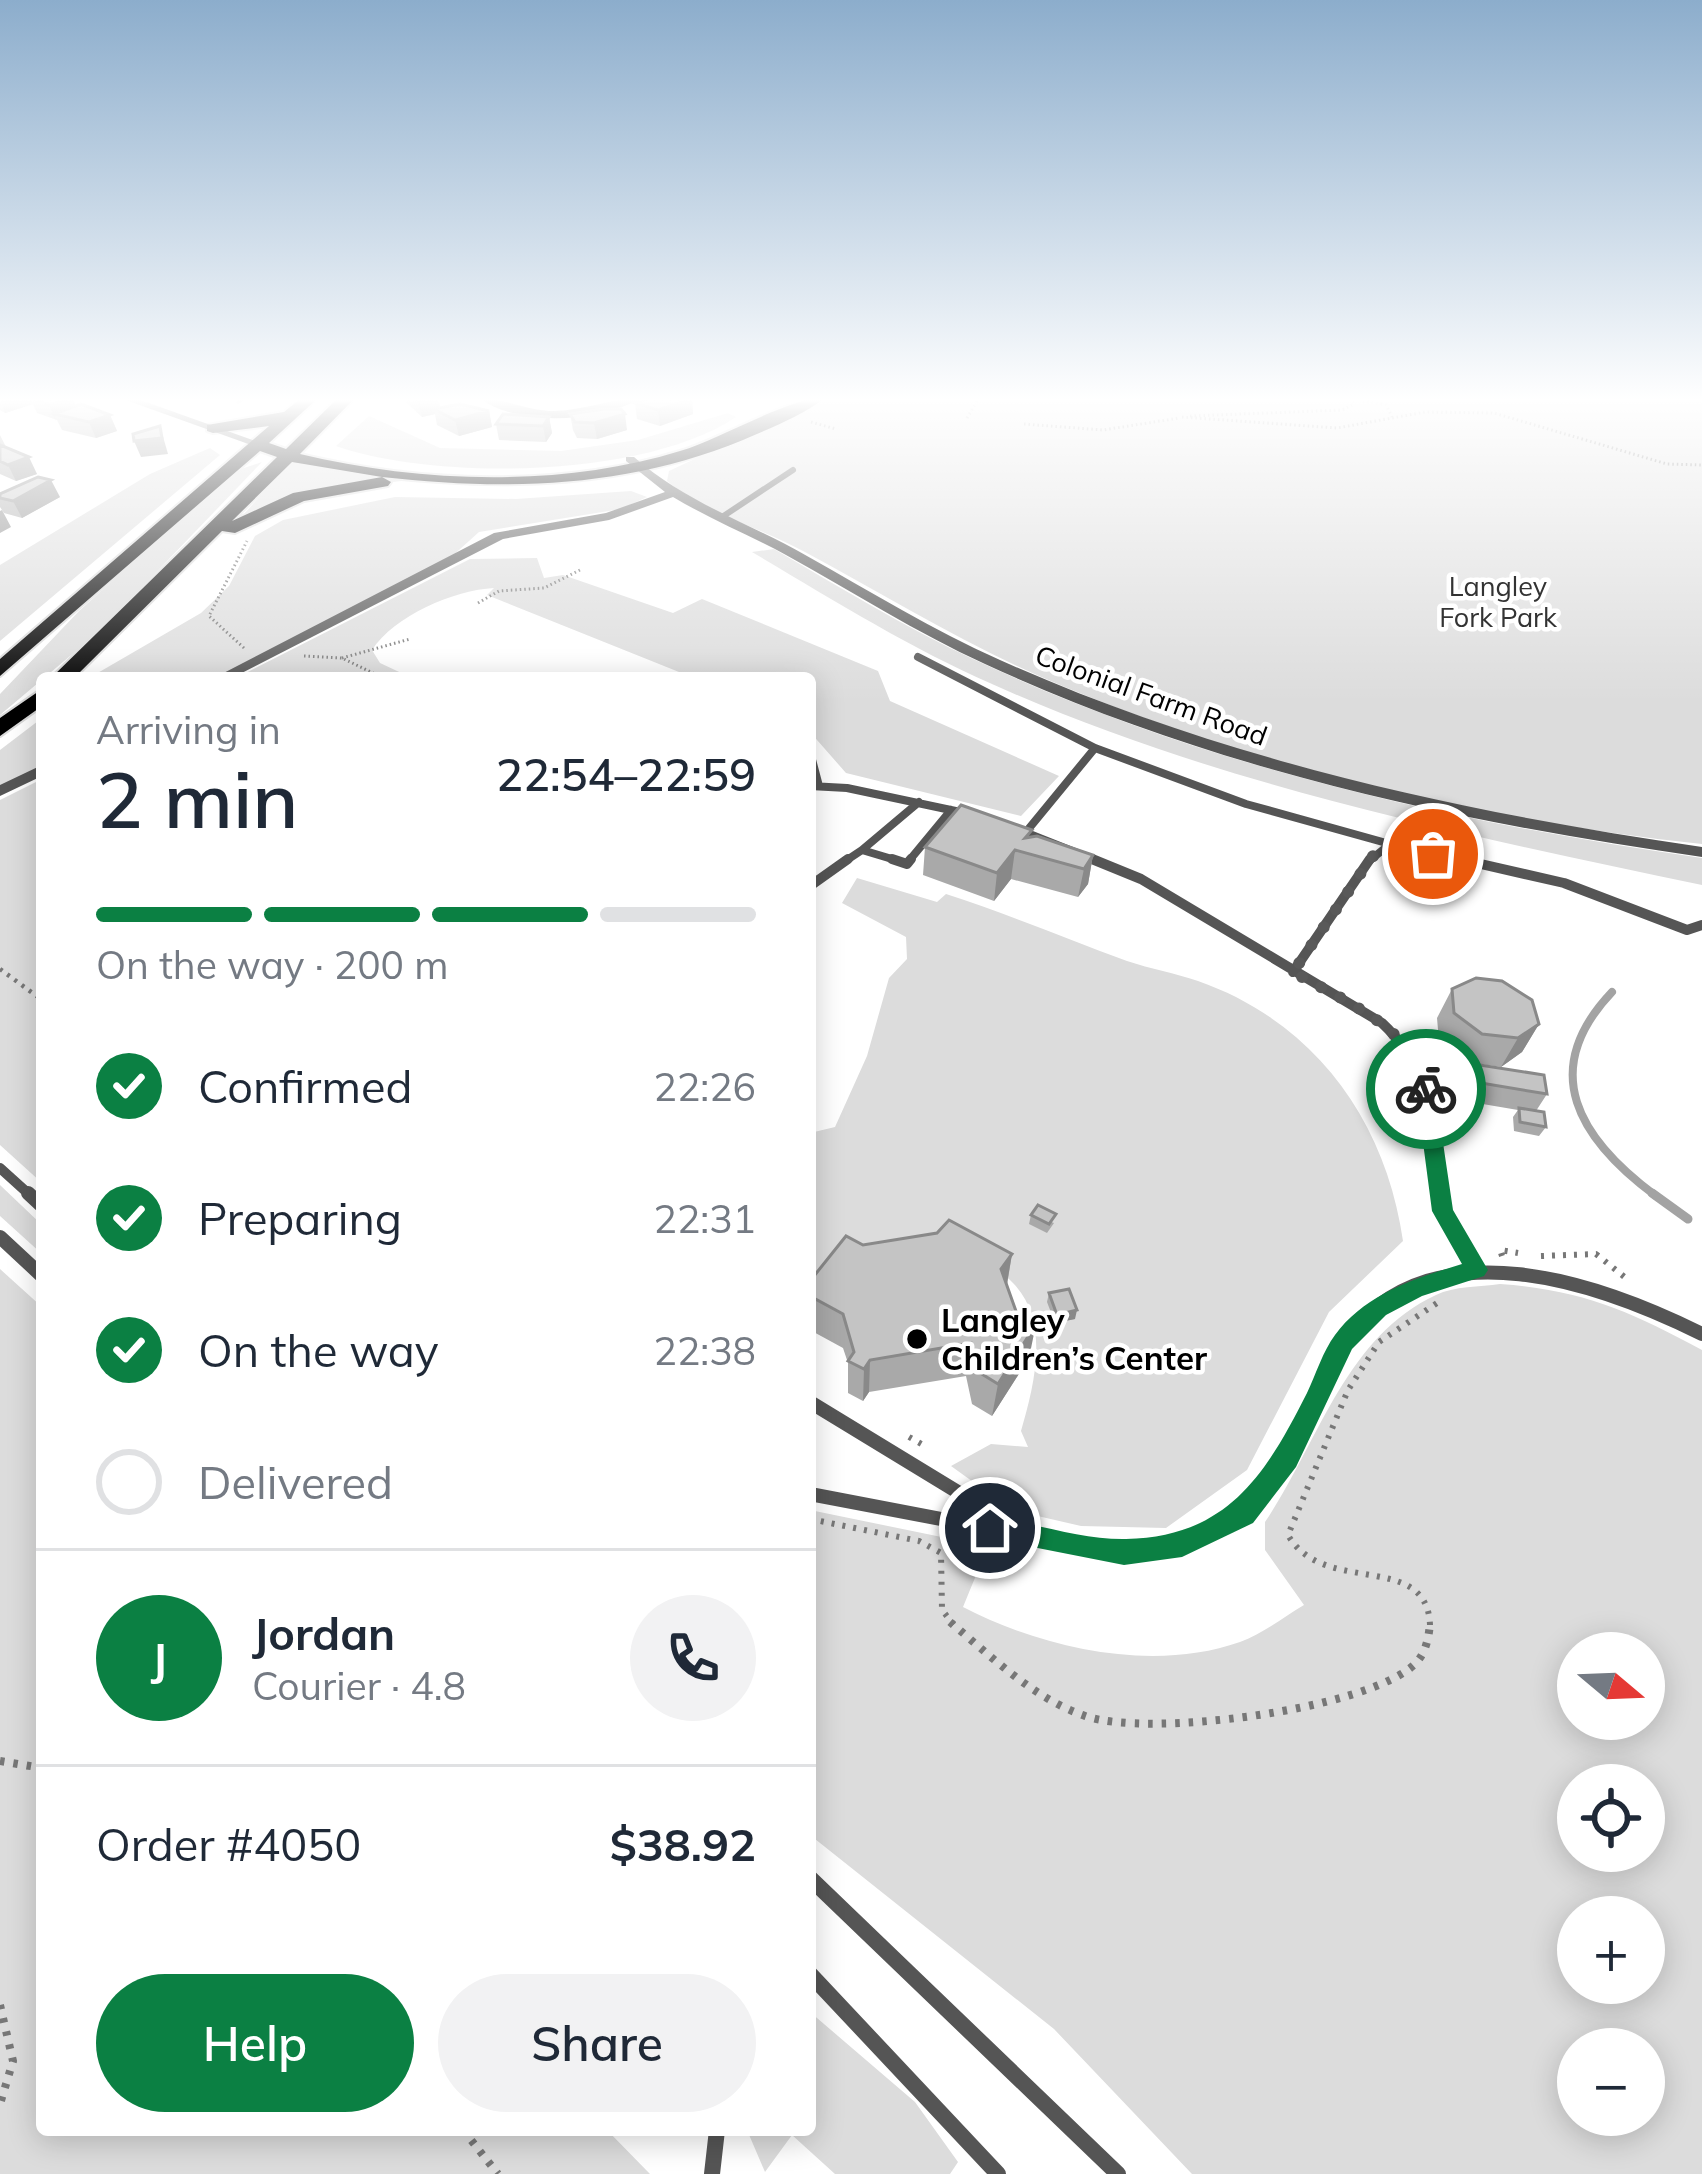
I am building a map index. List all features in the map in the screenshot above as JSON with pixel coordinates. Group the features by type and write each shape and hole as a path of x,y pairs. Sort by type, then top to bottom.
{"main road":[{"path":"0,670 195,499"},
{"path":"142,604 245,499"},
{"path":"68,672 232,527 295,499"},
{"path":"0,729 36,700"}],"street":[{"path":"233,672 499,536 610,516 656,499"},
{"name":"Colonial Farm Road","path":"683,499 989,661 1178,735 1426,805 1702,852"},
{"path":"0,791 36,773"}],"lane":[{"path":"722,517 749,499"},
{"path":"918,657 1095,748 1246,804 1390,844 1564,883 1688,930 1702,925"},
{"path":"1026,832 1095,748"},
{"path":"816,786 919,802 988,820"},
{"path":"816,882 919,802"},
{"path":"862,850 907,864 951,809"},
{"path":"1007,826 1141,878 1382,1023 1407,1046 1423,1077 1443,1211 1477,1270"},
{"path":"1293,972 1372,857 1390,844"},
{"path":"0,1168 36,1201"},
{"path":"0,1238 36,1271"},
{"path":"816,1496 1124,1552 1182,1544 1231,1522 1267,1489 1343,1342 1378,1308 1415,1288 1477,1270 1508,1272 1606,1289 1702,1334"},
{"path":"816,1406 1030,1536"},
{"path":"816,1884 1118,2174"},
{"path":"816,1980 998,2174"},
{"path":"712,2174 716,2136"}],"path":[{"path":"478,603 499,591 544,588 582,569"},
{"path":"371,672 342,658 410,639"},
{"path":"0,969 36,996"},
{"path":"1508,1272 1500,1250 1538,1256 1578,1251 1596,1253 1631,1282"},
{"path":"816,1521 920,1541 941,1553 941,1610 950,1622 1034,1690 1112,1724 1280,1712 1348,1694 1413,1666 1429,1639 1428,1607 1397,1579 1338,1574 1316,1565 1294,1551 1288,1535 1348,1390 1379,1342 1402,1322 1447,1297"},
{"path":"0,1761 36,1767"},
{"path":"0,2005 13,2061 0,2104"},
{"path":"468,2136 498,2174"}],"green space":[{"path":"108,499 167,499 0,641 0,565"},
{"path":"203,499 226,499 101,630 51,672 36,672 36,685 0,715 0,694 79,611"},
{"path":"257,499 283,499 244,514"},
{"path":"383,499 642,499 621,509 479,532 449,559 227,672 99,672 201,613 229,586 255,536 283,520"},
{"name":"Langley Fork Park","path":"694,499 1702,499 1702,844 1448,804 1198,737 1009,662 805,552"},
{"path":"774,549 973,659 1149,731 1330,786 1423,808 1702,858 1702,885 1341,803 1252,779 1077,720 930,654 752,552"},
{"path":"537,558 544,578 563,575 673,613 702,599 878,671 890,701 1059,776 1021,816 846,773 816,739 816,672 679,672 487,595 494,588 426,607 395,626 372,650 380,663 399,672 248,672 470,559"},
{"path":"36,723 36,769 0,788 0,750"},
{"path":"36,782 36,1178 0,1145 0,800"},
{"path":"857,878 937,902 946,894 1127,961 1198,981 1277,1022 1338,1081 1362,1117 1394,1197 1403,1241 1329,1312 1247,1470 1166,1528 1081,1526 1012,1510 951,1466 991,1444 1028,1447 1021,1431 1034,1375 1036,1335 1025,1299 999,1272 973,1255 816,1284 816,1132 835,1127 867,1056 889,978 907,959 906,937 842,903"},
{"path":"0,1185 36,1219 36,1249 0,1216"},
{"path":"0,1269 36,1302 36,2136 613,2136 650,2174 0,2174"},
{"path":"1500,1284 1556,1291 1628,1314 1702,1350 1702,2174 1192,2174 1054,2029 816,1840 816,1511 961,1541 979,1568 963,1607 1027,1634 1098,1652 1135,1655 1206,1651 1240,1642 1304,1605 1265,1550 1265,1522 1336,1395 1378,1337 1436,1295"},
{"path":"816,2017 915,2102 958,2162 950,2174 835,2174 793,2136 816,2136"},
{"path":"750,2136 791,2136 765,2172"}],"building":[{"path":"961,805 1032,830 1025,838 1037,836 1093,855 1084,869 1015,850 997,873 925,847"},
{"path":"1476,978 1502,981 1532,1000 1539,1024 1518,1038 1482,1034 1454,1013 1452,989"},
{"path":"1467,1063 1544,1075 1547,1094 1469,1081"},
{"path":"1519,1108 1544,1112 1546,1127 1520,1122"},
{"path":"1038,1205 1056,1214 1049,1224 1031,1215"},
{"name":"Langley Children’s Center","path":"949,1220 1012,1254 1001,1269 1017,1314 1036,1324 998,1384 977,1371 971,1343 870,1360 864,1369 848,1361 854,1352 843,1314 816,1299 816,1274 846,1236 863,1245 937,1233"},
{"path":"1069,1289 1077,1310 1057,1315 1049,1293"}],"waterway":[{"path":"1612,992 1589,1021 1576,1049 1577,1102 1606,1151 1655,1195"},
{"path":"1655,1195 1688,1219"}],"way so far":[{"path":"1426,1089 1407,1046 1382,1023 1293,972 1372,857 1390,844 1433,854"}],"place":[{"name":"Langley Children’s Center","path":"917,1339"}],"route":[{"path":"990,1528 1076,1548 1146,1551 1215,1532 1244,1514 1287,1458 1343,1342 1378,1308 1415,1288 1477,1270 1443,1211 1426,1089"}]}
